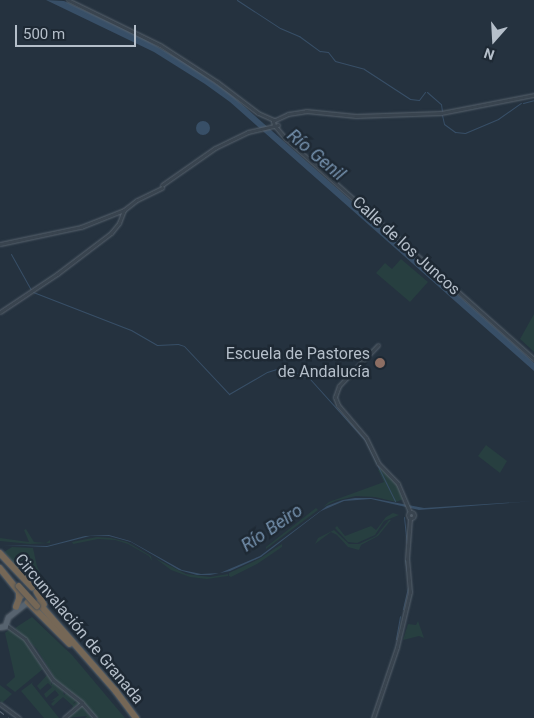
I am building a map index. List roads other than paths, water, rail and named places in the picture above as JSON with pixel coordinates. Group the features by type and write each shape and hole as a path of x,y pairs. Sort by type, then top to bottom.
{"highway":[{"path":"0,553 30,587"},
{"name":"Circunvalación de Granada","path":"0,558 19,585"},
{"name":"Circunvalación de Granada","path":"0,563 131,718"},
{"path":"0,568 19,585 22,595"},
{"path":"19,585 20,598 18,606 27,604 38,607"},
{"path":"36,594 67,635"},
{"path":"28,602 38,607"},
{"name":"Circunvalación de Granada","path":"38,607 67,635 136,718"}],"main road":[{"path":"30,587 36,594"},
{"path":"0,628 4,620 18,606 28,602 22,595 18,606"}],"street":[{"name":"Calle de los Juncos","path":"68,0 160,45 209,77 258,114 268,118 279,131 534,358"},
{"path":"0,244 81,227 124,210 162,186 215,148 242,135 260,130 274,123 282,116 306,111 356,116 441,113 534,95"},
{"path":"0,312 57,274 111,234 115,230 124,210"},
{"path":"373,718 398,647 410,592 407,559 409,509 394,478 378,463 366,438 338,405 335,398 340,386 378,345"},
{"path":"4,620 30,644 58,685 82,703 95,718"},
{"path":"64,718 82,703"},
{"path":"0,704 18,718"}],"water":[{"path":"46,0 64,1 139,36 187,64 229,93 519,349 534,363 534,371 230,102 154,52"},
{"path":"203,121 208,123 210,128 208,133 203,135 198,133 196,128 198,123"},
{"path":"355,498 371,498 424,508 534,501 419,510 371,499 344,501 321,511 261,557 230,571 220,573 260,556 327,506 343,500"},
{"path":"109,535 130,541 182,570 201,574 220,573 197,575 179,570 131,542 109,536 90,536 47,547 3,545 47,546 85,536"}],"waterway":[{"path":"237,0 280,28 299,36 320,51 328,52 335,61 364,69 410,99 419,100 425,92"},
{"path":"427,92 441,104 442,111"},
{"path":"523,103 534,100"},
{"path":"442,115 444,124 455,132 465,133 498,119 521,103"},
{"path":"11,254 31,290"},
{"path":"33,292 131,330 157,345 178,344 184,346 229,394 267,372 277,369 300,374 310,379 365,440 395,501"},
{"path":"404,517 407,544"},
{"path":"405,560 407,573"},
{"path":"403,609 408,588"},
{"path":"396,639 400,616"}],"railway":[{"path":"0,711 9,718"}],"place":[{"name":"Escuela de Pastores de Andalucía","path":"380,363"}],"water label":[{"name":"Río Genil","path":"316,155"},
{"name":"Río Beiro","path":"272,528"}]}
